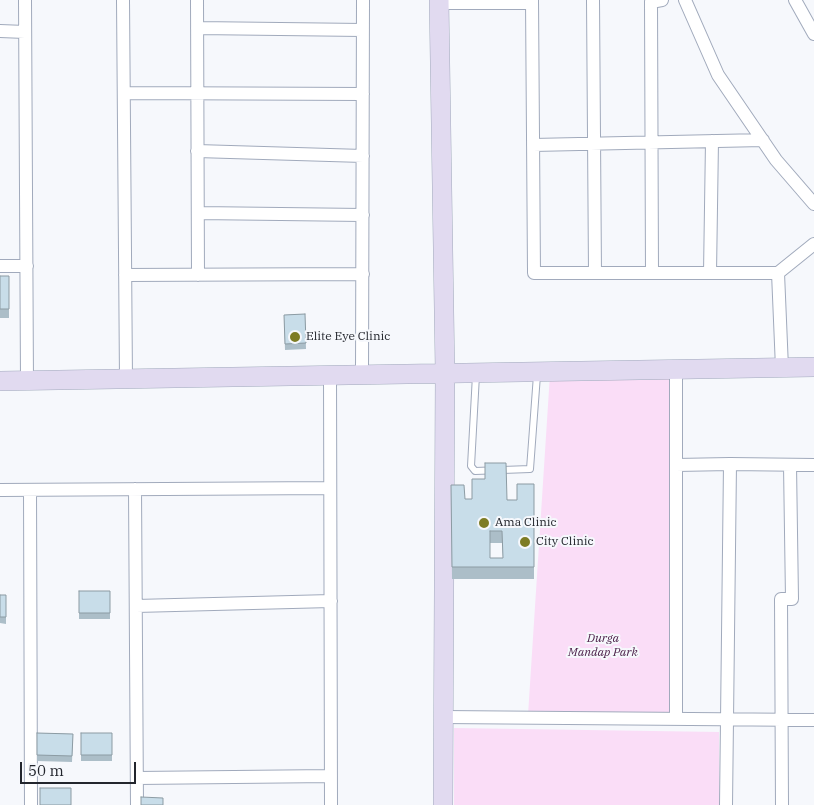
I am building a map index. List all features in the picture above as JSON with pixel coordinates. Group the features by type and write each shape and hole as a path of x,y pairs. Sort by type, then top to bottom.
{"street":[{"path":"25,0 27,381"},
{"path":"123,0 126,379"},
{"path":"197,0 198,275"},
{"path":"362,374 363,0"},
{"path":"593,0 595,273"},
{"path":"652,273 651,2 662,0"},
{"path":"685,0 718,75 763,140 814,204"},
{"path":"795,0 814,34"},
{"path":"443,805 445,372 439,1 532,2 534,274 778,273 814,244"},
{"path":"197,28 363,30"},
{"path":"0,32 25,32"},
{"path":"124,93 363,94"},
{"path":"533,145 763,140"},
{"path":"710,273 712,141"},
{"path":"198,151 363,156"},
{"path":"198,213 363,215"},
{"path":"0,266 26,266"},
{"path":"778,273 782,368"},
{"path":"125,275 363,274"},
{"path":"0,381 814,367"},
{"path":"676,369 676,719"},
{"path":"330,374 331,805"},
{"path":"726,805 730,464"},
{"path":"676,465 814,465"},
{"path":"782,805 781,599 792,599 790,465"},
{"path":"0,490 330,488"},
{"path":"135,489 137,805"},
{"path":"30,490 31,805"},
{"path":"136,606 331,601"},
{"path":"444,717 814,720"},
{"path":"137,778 331,776"}],"lane":[{"path":"476,372 472,469 526,470 532,466 537,371"}],"green space":[{"name":"Durga Mandap Park","path":"673,372 674,716 528,715 550,374"},
{"path":"454,728 719,732 719,805 454,805"}],"building":[{"path":"0,276 9,276 9,309 0,309"},
{"path":"305,314 306,343 285,344 284,315"},
{"path":"485,463 506,463 507,500 517,500 517,484 534,484 534,567 452,567 451,485 464,485 465,499 472,499 472,479 485,479","holes":["490,531 502,531 503,558 490,558"]},
{"path":"79,591 110,591 110,613 79,613"},
{"path":"0,595 6,595 6,617 0,617"},
{"path":"37,733 73,734 72,756 37,755"},
{"path":"81,733 112,733 112,755 81,755"},
{"path":"40,788 71,788 71,805 40,805"},
{"path":"141,797 163,798 163,805 141,805"}],"place":[{"name":"Elite Eye Clinic","path":"295,337"},
{"name":"Ama Clinic","path":"484,523"},
{"name":"City Clinic","path":"525,542"}]}
